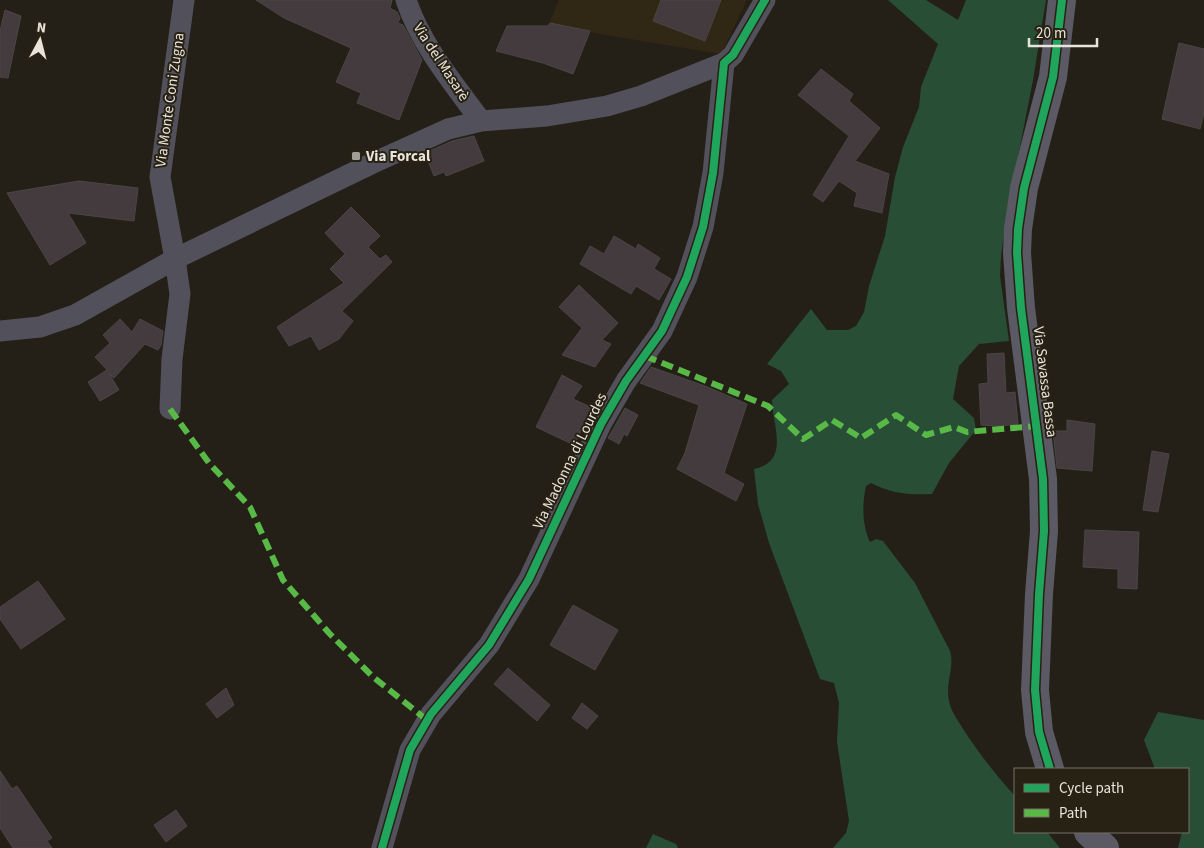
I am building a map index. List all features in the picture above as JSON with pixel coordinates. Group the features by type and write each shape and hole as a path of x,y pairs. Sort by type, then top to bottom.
{"main road":[{"name":"Via Savassa Bassa","path":"1050,768 1039,732 1035,690 1044,531 1044,479 1021,308 1017,253 1018,229 1024,188 1053,76 1062,0"},
{"path":"1089,833 1105,848"}],"street":[{"name":"Via Monte Coni Zugna","path":"170,409 172,359 180,294 160,176 184,0"},
{"name":"Via del Masarè","path":"406,0 412,17 441,68 481,121"},
{"path":"0,331 40,326 75,315 175,259 372,163 448,130 481,121 548,116 607,106 641,96 724,63 733,55 765,0"},
{"name":"Via Madonna di Lourdes","path":"382,848 410,750 431,714 489,645 529,580 601,424 626,381 662,331 688,277 703,227 713,173 724,63"}],"shaded area":[{"path":"559,0 747,0 721,54 600,34 563,25 548,26"}],"green space":[{"path":"888,0 926,0 958,20 966,0 1046,0 1033,80 1007,213 1001,256 1000,276 1009,341 979,344 959,366 953,399 974,418 976,430 949,463 932,494 901,493 871,483 866,486 864,500 865,529 870,542 876,539 883,541 915,583 950,651 951,663 948,694 950,705 953,713 977,749 1014,795 1014,833 1048,833 1060,848 833,848 846,833 849,821 837,742 839,703 834,683 820,679 769,543 758,504 754,469 765,465 772,458 776,450 777,441 772,400 789,384 781,371 767,364 811,309 827,330 848,330 856,326 864,312 869,286 885,236 895,177 903,147 919,107 921,87 938,44"},
{"path":"1158,712 1204,720 1204,848 1178,848 1182,833 1189,833 1189,768 1155,768 1144,740"},
{"path":"653,834 676,844 678,848 646,848"}],"building":[{"path":"256,0 392,0 390,8 397,12 400,18 398,23 403,25 422,60 399,120 357,103 361,93 336,82 351,48 284,18"},
{"path":"661,0 721,0 705,41 653,21"},
{"path":"5,10 21,16 8,78 0,77 0,31"},
{"path":"550,23 590,31 573,74 543,63 496,51 507,26 548,26"},
{"path":"1179,43 1204,49 1204,113 1200,129 1162,119"},
{"path":"821,69 853,94 849,101 880,128 855,161 889,174 882,213 854,206 857,193 839,181 823,202 813,195 849,136 798,95"},
{"path":"474,136 484,161 446,176 444,172 434,176 425,153 452,141"},
{"path":"79,181 138,188 134,221 68,213 86,243 50,265 7,193"},
{"path":"351,207 380,236 368,247 380,259 386,255 392,262 342,311 353,321 339,339 319,350 311,336 289,346 277,327 344,283 330,269 345,254 325,233"},
{"path":"614,236 636,249 638,244 660,258 654,269 671,279 659,300 636,286 631,294 580,264 590,246 604,254"},
{"path":"579,285 618,323 602,340 611,344 595,367 562,355 582,328 559,307"},
{"path":"120,319 132,332 140,319 163,331 161,345 158,350 145,344 114,378 109,373 119,390 100,401 88,382 107,370 95,357 110,343 103,335"},
{"path":"1004,353 1006,393 1015,392 1018,424 981,425 979,384 988,383 987,354"},
{"path":"651,367 705,386 747,404 724,473 744,484 736,501 677,469 685,453 699,405 640,383"},
{"path":"562,375 582,386 573,399 595,409 574,445 536,427"},
{"path":"625,408 638,415 627,436 624,434 619,444 608,438"},
{"path":"1067,420 1095,424 1092,471 1057,468 1053,431 1067,431"},
{"path":"1152,451 1169,454 1158,512 1143,510"},
{"path":"1085,530 1139,532 1137,589 1118,588 1118,569 1083,567"},
{"path":"38,581 65,619 21,649 0,619 0,607"},
{"path":"573,605 618,630 595,670 550,645"},
{"path":"508,668 550,705 537,721 494,684"},
{"path":"226,688 234,705 217,718 206,704"},
{"path":"582,703 598,716 587,729 572,718"},
{"path":"0,771 12,789 17,786 52,838 47,841 52,848 13,848 0,828"},
{"path":"176,810 187,826 166,842 154,825"}],"marked path":[{"path":"645,356 768,406 803,439 832,420 861,438 896,415 926,435 954,427 967,432 1037,426"},
{"path":"170,409 209,463 250,507 283,580 329,633 373,677 427,720"}],"cycle path":[{"path":"382,848 410,750 431,714 489,645 529,579 601,424 626,381 662,331 687,277 703,227 713,173 724,63 733,55 765,0"},
{"path":"1050,768 1039,732 1035,690 1044,531 1043,479 1021,308 1017,253 1018,229 1024,188 1053,77 1062,0"}],"place":[{"name":"Via Forcal","path":"356,156"}]}
